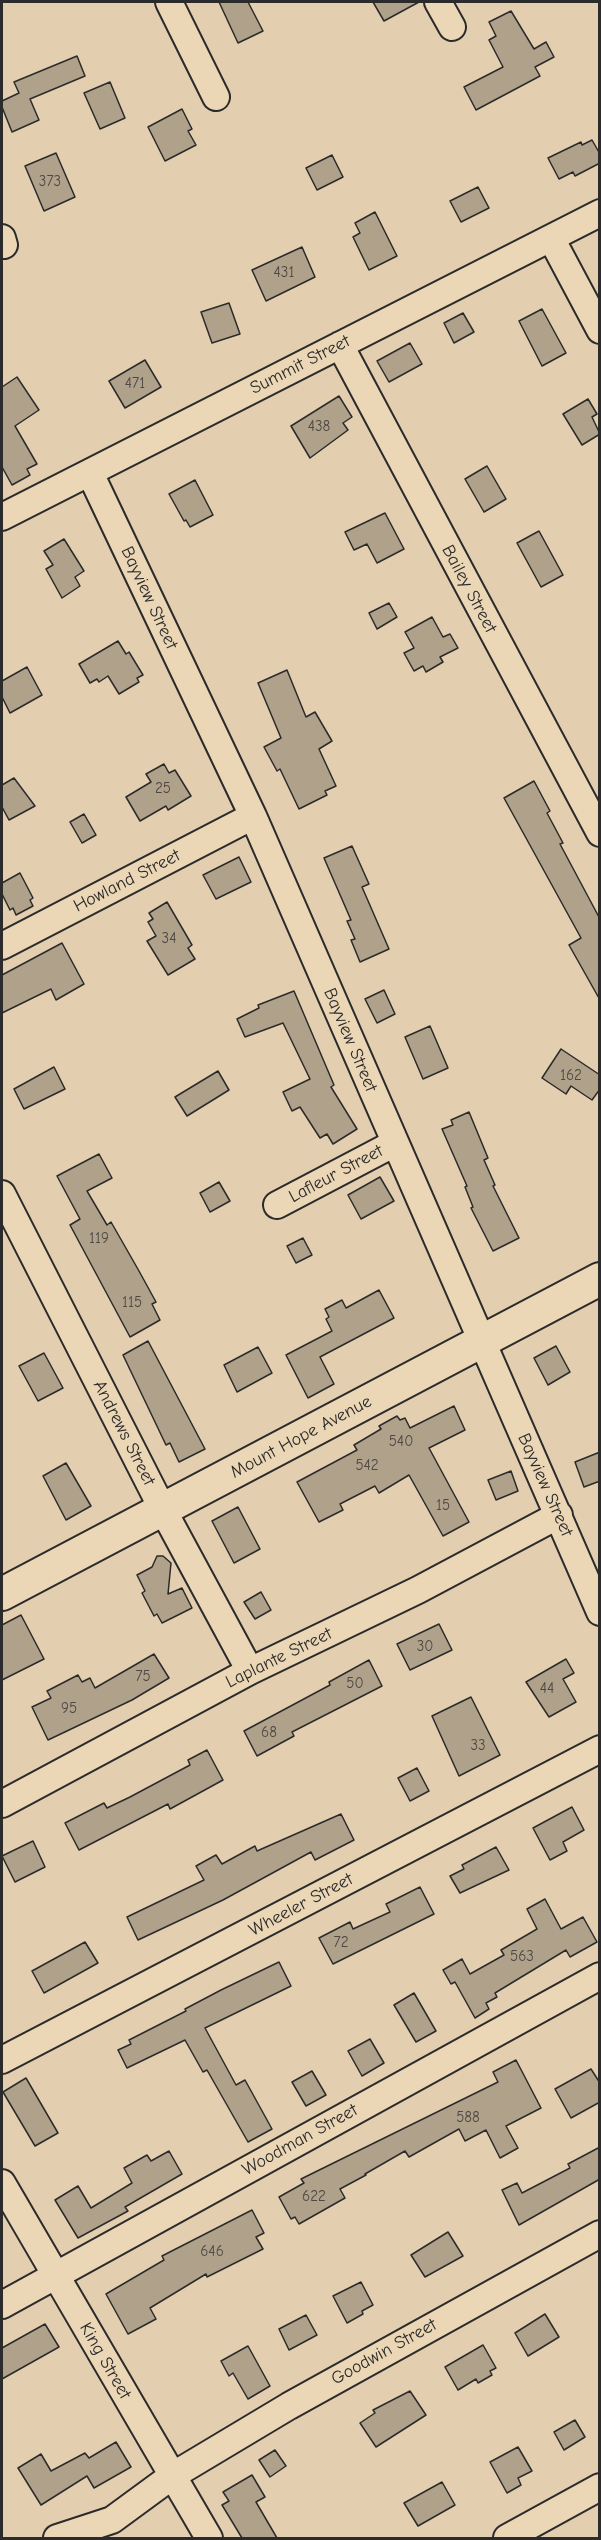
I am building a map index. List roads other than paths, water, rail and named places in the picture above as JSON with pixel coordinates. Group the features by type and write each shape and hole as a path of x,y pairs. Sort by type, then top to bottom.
{"main road":[{"name":"Mount Hope Avenue","path":"2,1594 600,1279"}],"street":[{"path":"169,2 216,97"},
{"path":"438,2 452,27"},
{"name":"Summit Street","path":"2,517 600,213"},
{"path":"550,238 600,330"},
{"name":"Bailey Street","path":"340,345 600,833"},
{"name":"Bayview Street","path":"90,473 253,816 600,1612"},
{"name":"Howland Street","path":"2,946 253,816"},
{"name":"Lafleur Street","path":"277,1205 395,1143"},
{"name":"Andrews Street","path":"2,1194 163,1510 250,1671"},
{"name":"Laplante Street","path":"2,1804 250,1671 418,1590 559,1515"},
{"name":"Wheeler Street","path":"2,2060 600,1749"},
{"name":"Woodman Street","path":"2,2305 600,1976"},
{"name":"King Street","path":"2,2183 209,2538"},
{"name":"Goodwin Street","path":"57,2538 112,2520 172,2476 298,2400 600,2234"},
{"path":"507,2538 600,2487"}]}
